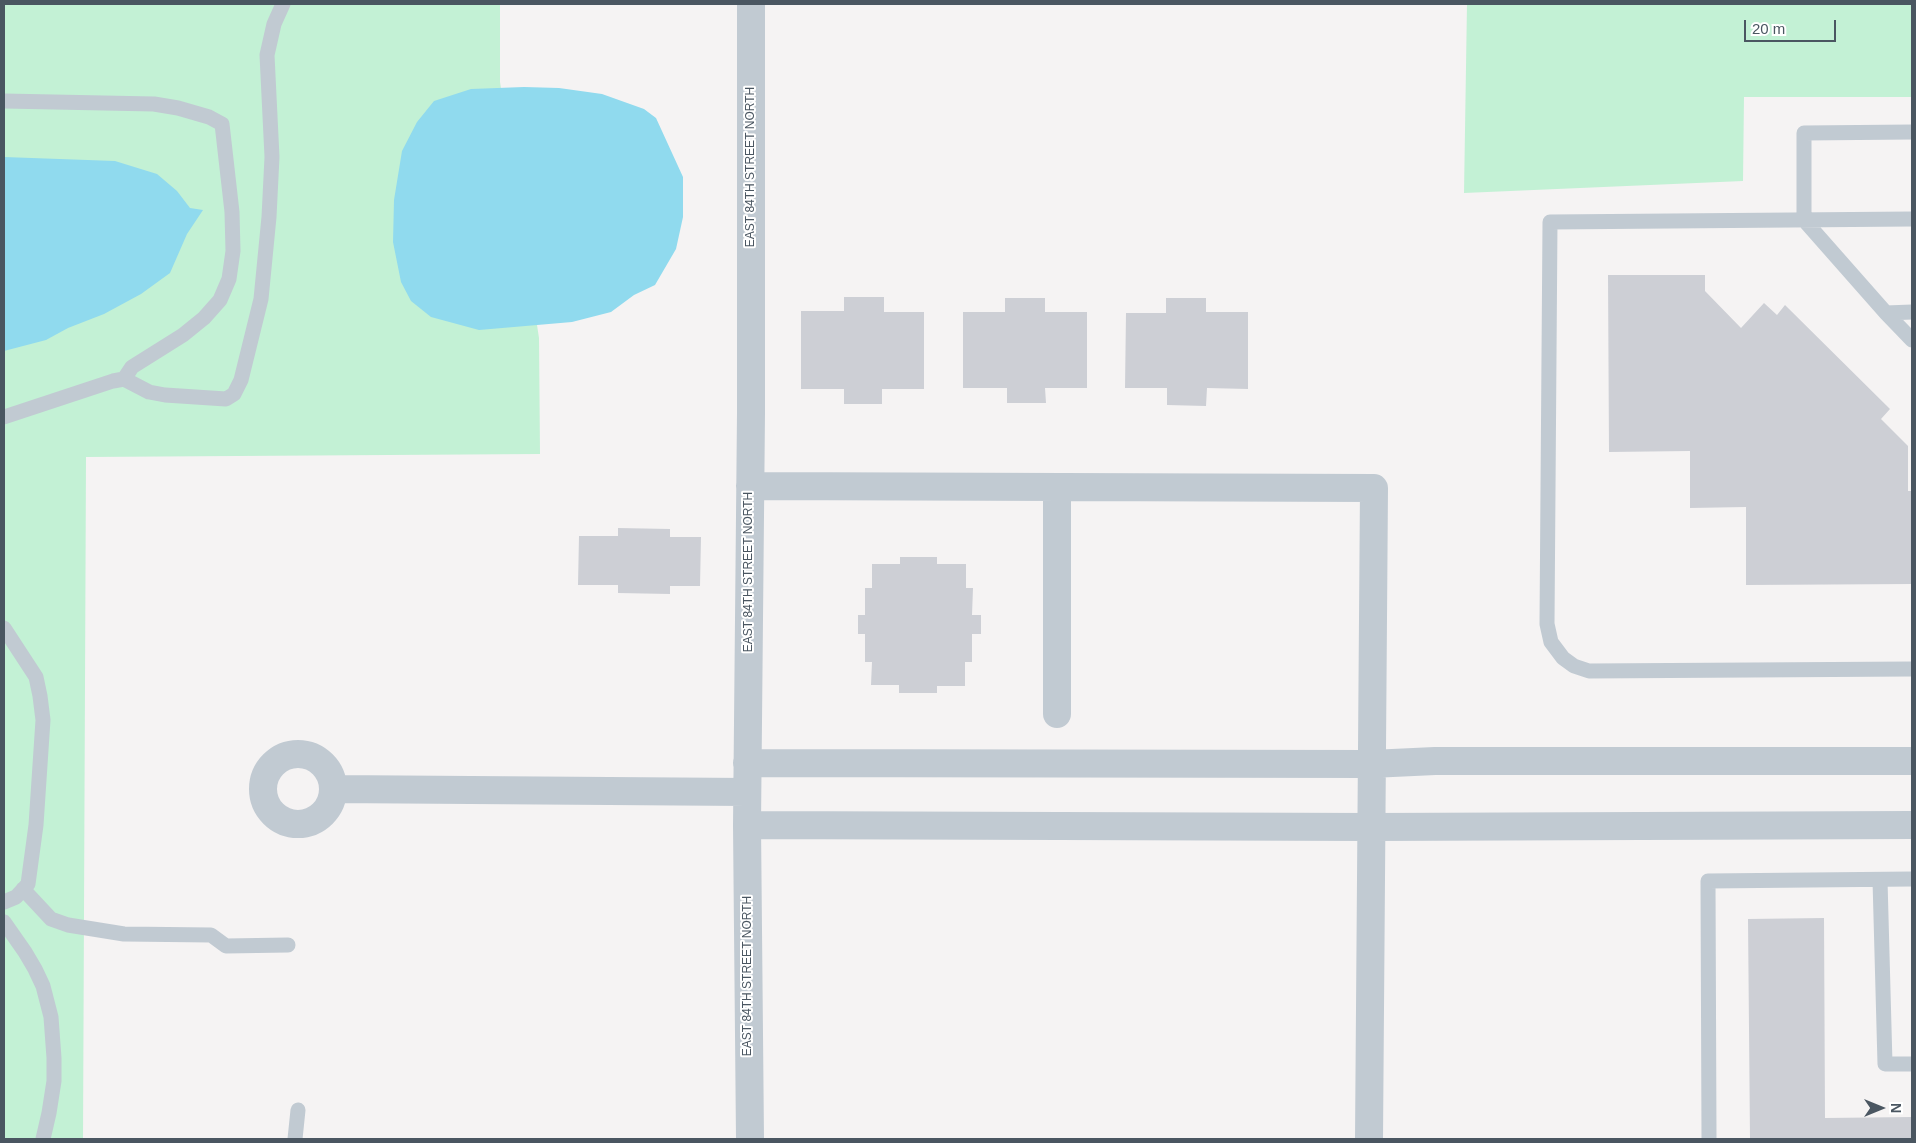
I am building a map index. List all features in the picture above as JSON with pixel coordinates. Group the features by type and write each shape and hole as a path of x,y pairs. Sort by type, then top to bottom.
{"street":[{"name":"EAST 84TH STREET NORTH","path":"750,1139 747,825 751,4"},
{"path":"750,486 1374,488 1369,1139"},
{"path":"1056,487 1056,714"},
{"path":"748,763 1371,764 1435,761 1912,761"},
{"path":"333,789 748,792"},
{"path":"747,825 1371,827 1912,825"}],"lane":[{"path":"4,417 124,379 149,392 226,399 234,394 241,380 262,284 269,217 272,157 267,55 274,24 282,4"},
{"path":"4,101 154,104 178,108 222,124 232,212 233,251 229,278 220,300 204,318 183,335 132,367 124,379"},
{"path":"1912,132 1804,133 1804,220 1912,340"},
{"path":"1912,219 1550,222 1546,624 1551,642 1563,658 1574,666 1589,671 1912,669"},
{"path":"1886,313 1912,312"},
{"path":"4,628 36,676 43,720 32,866 28,884 16,897 4,902"},
{"path":"1709,1139 1708,881 1912,879"},
{"path":"1880,880 1885,1064 1912,1064"},
{"path":"23,889 51,919 68,925 124,934 210,935 226,946 288,944"},
{"path":"4,922 35,969 43,986 52,1017 54,1081 43,1139"},
{"path":"295,1139 298,1110"}],"green space":[{"path":"4,4 500,4 500,82 539,338 540,454 86,457 83,1139 4,1139"},
{"path":"1467,4 1912,4 1912,97 1744,97 1743,181 1464,193"}],"water":[{"path":"559,88 602,94 644,109 656,118 683,177 683,217 676,249 655,285 634,295 611,312 572,322 479,330 431,317 411,301 401,282 393,242 394,200 402,151 417,122 434,101 471,89"},
{"path":"4,157 115,161 157,174 177,191 190,208 203,210 187,234 170,273 141,294 104,314 68,328 46,340 4,351"}],"building":[{"path":"1608,275 1705,275 1705,291 1741,328 1764,303 1777,315 1785,305 1890,409 1881,419 1908,446 1908,491 1912,491 1912,584 1746,585 1746,507 1690,508 1690,451 1609,452"},
{"path":"844,297 884,297 884,312 924,312 924,389 882,389 882,404 844,404 844,389 801,389 801,311 844,311"},
{"path":"1005,298 1045,298 1045,312 1087,312 1087,388 1045,388 1046,403 1007,403 1007,388 963,388 963,312 1005,312"},
{"path":"1166,298 1206,298 1206,312 1248,312 1248,389 1207,388 1206,406 1167,405 1167,388 1125,388 1126,313 1166,313"},
{"path":"618,528 670,529 670,537 701,537 700,586 670,586 670,594 618,593 618,585 578,585 579,536 618,536"},
{"path":"900,557 937,557 937,564 966,564 966,588 973,588 972,615 981,615 981,634 972,634 972,662 965,662 965,686 937,686 937,693 899,693 899,685 871,685 872,662 865,662 865,634 858,634 858,615 865,615 865,588 872,588 872,564 900,564"},
{"path":"1824,918 1825,1118 1912,1117 1912,1139 1750,1139 1748,919"}]}
